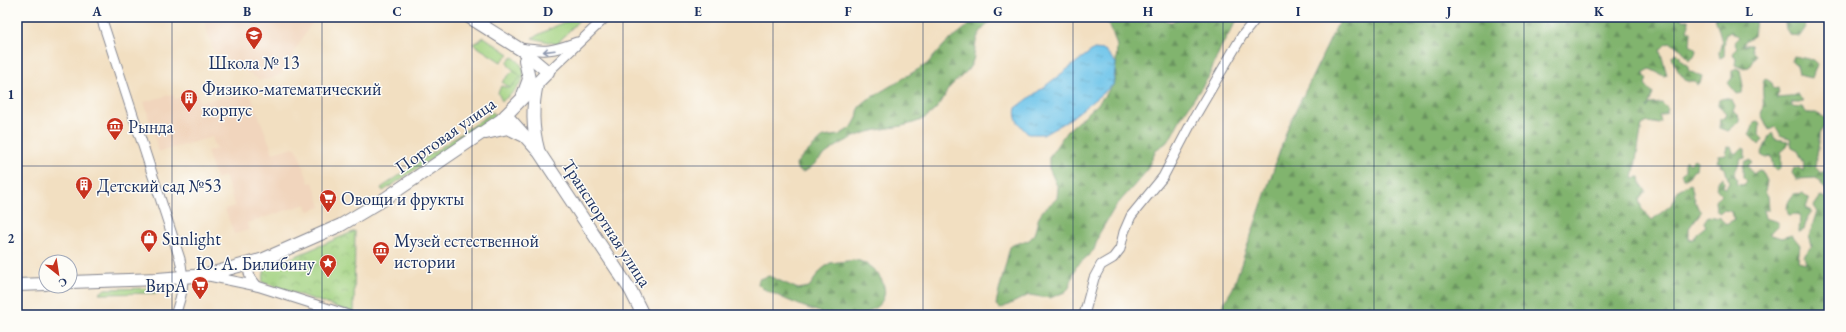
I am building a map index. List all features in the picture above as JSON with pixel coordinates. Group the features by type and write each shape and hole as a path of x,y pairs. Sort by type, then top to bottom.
{"main road":[{"path":"469,17 516,47 548,72"},
{"path":"516,47 525,60 537,84"},
{"path":"519,102 529,79 525,60"},
{"name":"Портовая улица","path":"78,282 184,278 206,275 247,265 341,225 367,211 506,115 548,72"},
{"name":"Транспортная улица","path":"537,84 533,118 534,137 539,152"},
{"name":"Транспортная улица","path":"506,115 539,152 631,291 643,315"},
{"path":"474,138 491,131 505,128 515,130 526,138"},
{"path":"17,288 38,285"}],"street":[{"path":"101,17 180,259 184,278 182,297 176,315"},
{"name":"Портовая улица","path":"548,72 606,17"},
{"path":"1084,315 1094,278 1101,265 1113,258 1120,249 1124,232 1131,216 1163,177 1194,118 1242,36 1258,17"},
{"path":"516,47 541,52 553,51 580,41"},
{"path":"247,265 250,277 257,286"},
{"path":"206,275 257,286 348,315"}],"shaded area":[{"name":"Школа № 13","path":"203,17 315,17 281,74 271,79 260,80 214,52"},
{"path":"197,92 200,102 242,93 251,96 273,153 293,147 297,149 309,183 313,182 321,207 308,211 306,204 247,223 249,230 234,234 225,209 235,206 225,176 216,179 207,151 216,149 212,137 159,152 144,102 173,94 175,99"}],"green space":[{"path":"979,17 997,17 979,34 975,45 973,61 970,67 949,88 941,102 931,113 912,123 868,132 853,138 831,150 805,171 802,172 797,169 796,164 799,160 823,137 839,135 852,127 857,118 859,107 867,100 927,64 945,44"},
{"path":"1104,17 1156,17 1171,22 1181,17 1239,17 1221,47 1208,78 1182,116 1172,135 1166,143 1157,149 1145,173 1115,207 1099,234 1094,250 1076,267 1069,288 1065,292 1050,298 1029,295 1000,309 996,305 1010,247 1015,244 1028,241 1034,235 1041,213 1057,198 1058,188 1049,168 1049,157 1067,131 1097,105 1113,85 1115,80 1117,46 1112,31"},
{"path":"1341,17 1682,17 1683,20 1688,20 1689,25 1687,30 1691,32 1690,45 1696,50 1695,55 1689,60 1682,50 1671,43 1666,44 1660,50 1667,75 1664,76 1650,69 1643,73 1647,79 1645,84 1653,94 1647,108 1650,104 1662,103 1668,109 1666,113 1659,116 1661,121 1659,124 1648,122 1642,125 1633,178 1640,177 1641,185 1646,191 1639,200 1642,209 1652,220 1671,205 1678,190 1690,184 1697,207 1701,212 1689,228 1689,240 1694,239 1696,234 1706,226 1704,222 1708,216 1720,218 1726,224 1735,219 1730,211 1723,210 1719,213 1716,209 1715,201 1721,194 1716,188 1719,180 1723,178 1723,187 1726,188 1729,183 1725,168 1721,166 1721,163 1717,162 1719,156 1726,155 1728,147 1731,146 1733,152 1736,154 1742,148 1745,149 1745,158 1741,159 1734,174 1737,179 1736,184 1743,185 1747,181 1743,177 1743,166 1746,161 1750,160 1752,162 1748,166 1753,174 1759,170 1762,171 1767,181 1765,192 1768,196 1769,210 1763,210 1765,218 1778,222 1778,226 1769,234 1781,238 1792,235 1800,245 1798,261 1806,263 1804,256 1812,246 1809,236 1817,211 1814,206 1821,196 1829,200 1829,315 1217,315 1233,288 1288,127"},
{"path":"1715,17 1754,17 1756,19 1754,36 1746,40 1743,45 1751,45 1752,51 1756,55 1749,67 1742,68 1735,65 1736,58 1732,53 1737,48 1734,42 1739,37 1732,34 1731,31 1725,34 1724,56 1720,58 1719,52 1722,42"},
{"path":"1784,17 1822,17 1814,21 1802,18 1806,27 1800,36 1790,35 1786,29"},
{"path":"581,18 557,44 532,38 562,23"},
{"path":"484,37 509,54 501,62 473,44"},
{"path":"1677,53 1680,56 1680,60 1688,66 1688,69 1691,72 1702,76 1700,84 1697,85 1695,81 1686,81 1682,76 1672,56"},
{"path":"1794,56 1813,60 1817,64 1812,78 1799,75 1797,65 1792,61"},
{"path":"513,57 520,63 524,75 519,86 502,101 498,93 501,86 510,88 521,77 509,66 507,62"},
{"path":"1736,68 1740,70 1743,86 1742,93 1737,94 1728,83 1732,78 1732,71"},
{"path":"514,70 521,77 510,88 502,82"},
{"path":"1765,78 1772,83 1774,89 1778,88 1779,93 1776,98 1790,97 1798,94 1803,102 1792,102 1791,106 1802,107 1807,113 1816,113 1829,120 1829,130 1828,126 1823,128 1819,134 1815,167 1821,173 1827,169 1829,164 1829,192 1816,178 1796,179 1792,173 1794,167 1803,171 1804,163 1798,151 1792,148 1790,138 1781,136 1775,127 1769,130 1761,114 1763,110 1763,82"},
{"path":"1724,98 1732,100 1735,106 1733,111 1739,117 1739,122 1728,131 1719,128 1720,119 1725,118 1727,113 1718,105 1719,100"},
{"path":"493,112 496,116 383,191 381,188"},
{"path":"1757,122 1760,124 1759,135 1763,139 1759,145 1749,135 1754,123"},
{"path":"1772,133 1775,139 1788,141 1787,147 1781,152 1781,168 1777,171 1773,168 1771,156 1766,158 1761,155 1769,136"},
{"path":"1694,159 1697,161 1696,169 1693,170 1688,178 1684,178 1681,174 1685,171 1685,163 1687,160 1690,163"},
{"path":"1803,193 1809,199 1806,208 1812,211 1807,218 1804,230 1799,232 1800,217 1795,214 1789,215 1787,206 1794,194"},
{"path":"355,231 354,313 262,282 265,269"},
{"path":"856,260 864,263 878,274 884,289 884,296 880,303 862,315 849,316 823,313 797,304 762,288 758,284 759,279 769,276 798,289 809,287 821,270 830,263"},
{"path":"159,288 159,293 99,294 105,289"}],"water":[{"path":"1094,49 1105,50 1116,63 1113,85 1066,122 1045,134 1028,134 1017,119 1015,112 1016,108"}],"place":[{"name":"Школа № 13","path":"254,50"},
{"name":"Физико-математический корпус","path":"189,113"},
{"name":"Рында","path":"115,141"},
{"name":"Детский сад №53","path":"84,200"},
{"name":"Овощи и фрукты","path":"328,213"},
{"name":"Sunlight","path":"149,253"},
{"name":"Музей естественной истории","path":"381,265"},
{"name":"Ю. А. Билибину","path":"328,278"},
{"name":"ВирА","path":"200,300"}]}
